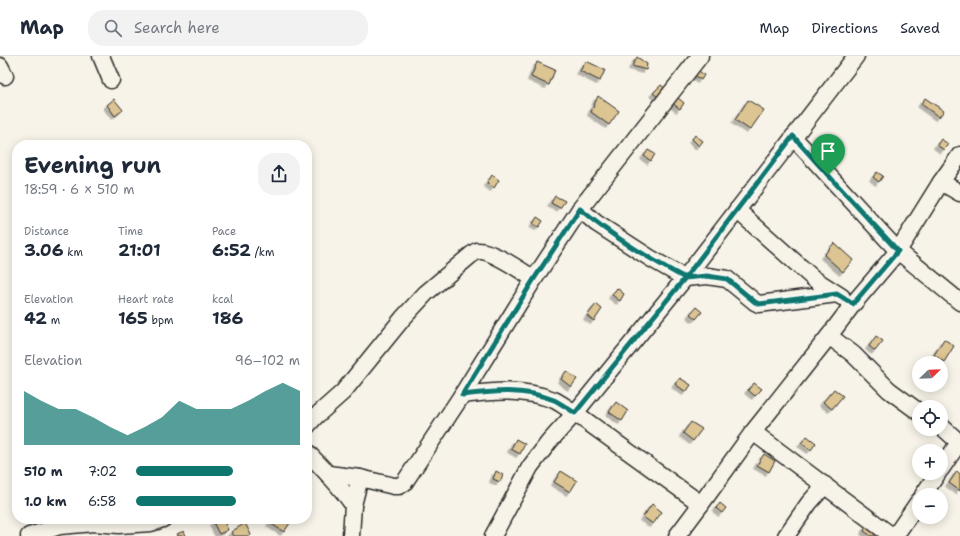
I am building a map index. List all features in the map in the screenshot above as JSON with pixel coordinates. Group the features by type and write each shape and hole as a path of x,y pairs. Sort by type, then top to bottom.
{"street":[{"path":"101,56 111,80"},
{"path":"328,474 360,478 394,486 399,486 404,483 462,395 534,279 580,209 700,56"},
{"path":"493,536 530,466 685,278 856,56"},
{"path":"793,136 898,251 960,302"},
{"path":"677,536 753,432 830,336 853,304 898,251 941,182 960,155"},
{"path":"941,182 960,193"},
{"path":"580,209 596,223 650,258 685,278 707,276 727,279 759,304 837,294"},
{"path":"737,210 814,279 853,304"},
{"path":"312,420 343,392 403,318 422,298 477,251 484,252 510,263 534,279"},
{"path":"830,336 853,354 889,390 912,407"},
{"path":"462,395 492,391 524,392 554,400 575,413 701,504"},
{"path":"753,432 894,536 912,511"},
{"path":"948,432 960,442 948,459"},
{"path":"312,457 344,492 353,505"},
{"path":"351,536 353,505 360,478"},
{"path":"786,536 809,503 825,485"},
{"path":"29,536 60,526 83,524"},
{"path":"106,524 135,524"}],"building":[{"path":"637,57 647,64 646,70 632,66"},
{"path":"586,61 605,70 600,81 580,71"},
{"path":"537,62 555,70 549,85 531,77"},
{"path":"699,71 704,75 701,80 695,76"},
{"path":"661,85 669,92 664,102 653,93"},
{"path":"598,96 619,111 609,125 591,112"},
{"path":"677,97 684,103 680,109 672,103"},
{"path":"925,98 944,111 939,117 921,104"},
{"path":"114,99 123,110 115,116 107,105"},
{"path":"748,100 764,110 750,130 735,120"},
{"path":"695,135 703,141 699,146 692,139"},
{"path":"941,139 948,144 944,150 937,145"},
{"path":"648,150 655,154 651,161 644,156"},
{"path":"877,172 883,176 879,182 873,177"},
{"path":"492,175 499,180 494,188 487,183"},
{"path":"555,196 565,201 560,208 551,203"},
{"path":"537,217 543,221 539,227 533,224"},
{"path":"834,243 853,260 843,272 824,255"},
{"path":"617,288 624,294 620,301 612,295"},
{"path":"596,304 602,309 594,321 587,316"},
{"path":"696,307 702,312 696,319 690,314"},
{"path":"876,336 883,341 875,351 869,346"},
{"path":"944,339 954,346 948,356 934,355"},
{"path":"566,371 577,379 571,387 561,379"},
{"path":"680,378 691,385 686,392 675,384"},
{"path":"754,383 762,389 755,396 748,390"},
{"path":"834,389 843,396 832,409 823,402"},
{"path":"616,402 628,411 622,421 609,412"},
{"path":"691,422 702,429 693,441 683,433"},
{"path":"807,436 816,443 811,450 801,443"},
{"path":"516,439 525,444 520,454 511,449"},
{"path":"764,454 775,461 769,472 757,465"},
{"path":"496,471 503,475 500,482 493,479"},
{"path":"561,471 577,481 570,492 554,482"},
{"path":"957,471 960,474 960,491 949,483"},
{"path":"720,503 726,508 722,513 716,508"},
{"path":"652,504 662,512 653,524 643,517"},
{"path":"214,524 225,524 228,530 219,534"},
{"path":"246,524 251,535 233,536 231,532"},
{"path":"272,524 289,524 284,532"},
{"path":"866,526 878,533 871,536 864,531"},
{"path":"184,531 186,536 178,536 177,534"}],"route":[{"path":"828,175 793,136 685,278 650,258 596,223 580,209 534,279 462,395 492,391 524,392 554,400 575,413 685,278 707,276 727,279 759,304 837,294 853,304 898,251 828,175"}]}
